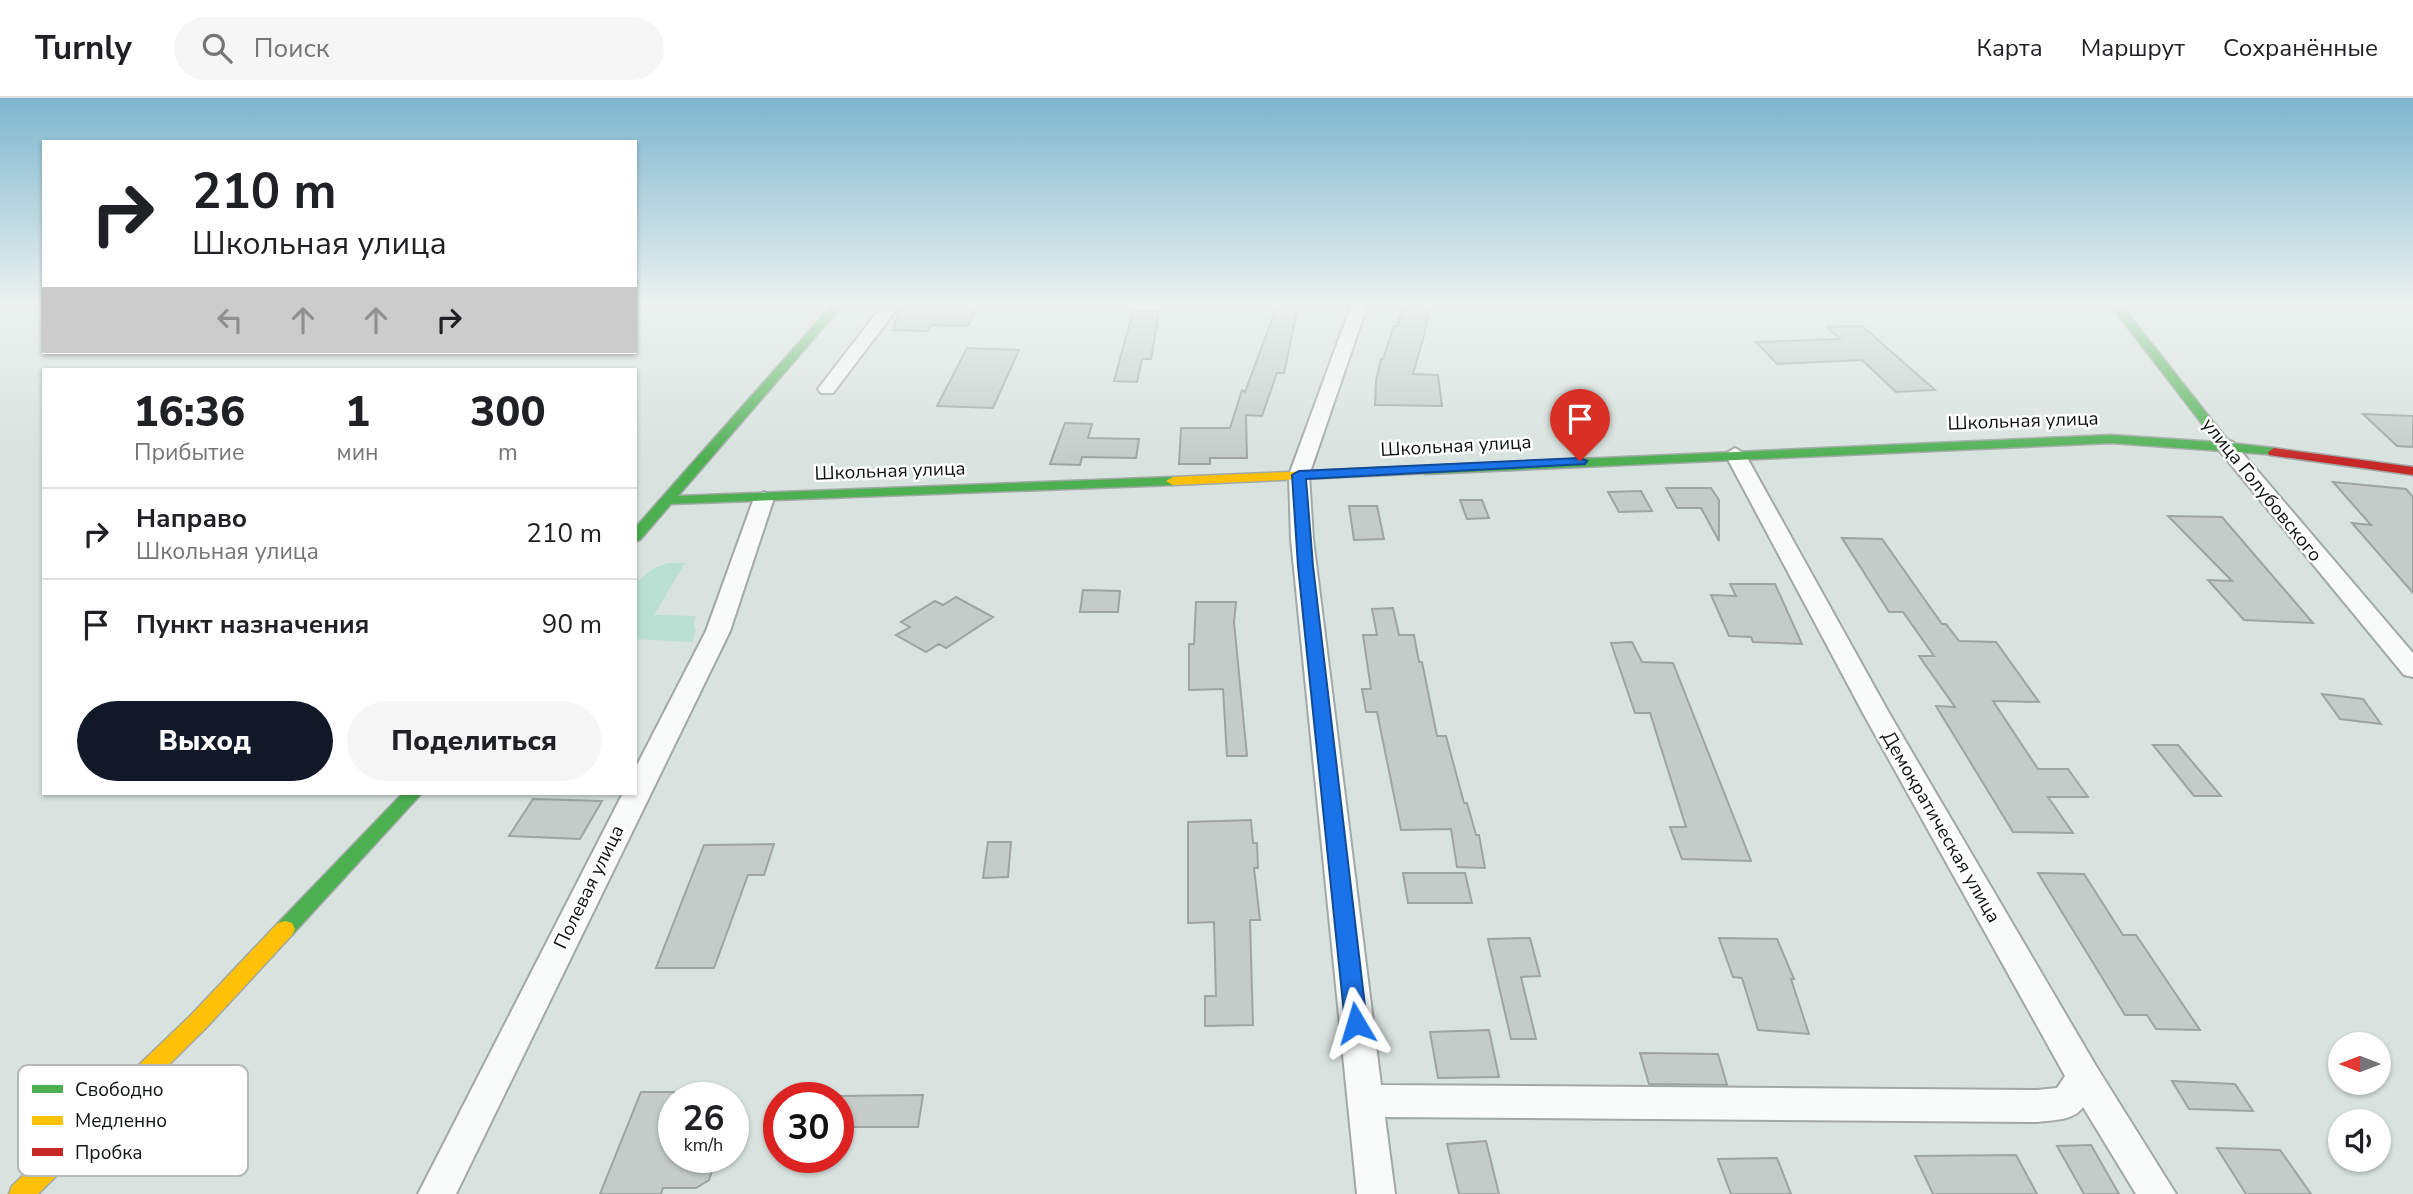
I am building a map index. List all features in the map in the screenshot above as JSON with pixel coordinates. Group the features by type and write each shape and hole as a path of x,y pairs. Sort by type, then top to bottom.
{"main road":[{"path":"637,535 792,357"},
{"name":"улица Голубовского","path":"2156,357 2226,446"},
{"name":"Школьная улица","path":"667,500 2111,439 2226,446 2413,471"},
{"path":"154,1065 198,1022 411,795"},
{"path":"21,1194 40,1176"}],"street":[{"path":"827,389 852,357"},
{"path":"1341,357 1299,475 1305,566 1376,1194"},
{"name":"улица Голубовского","path":"2226,446 2413,669"},
{"name":"Демократическая улица","path":"1735,454 1860,685 2084,1077 2157,1194"},
{"name":"Полевая улица","path":"637,793 718,631 764,498"},
{"name":"Полевая улица","path":"437,1194 636,795"},
{"path":"1365,1101 2037,1106 2067,1102 2084,1077"}],"green space":[{"path":"668,563 685,563 654,615 696,616 693,624 696,631 692,642 637,639 637,581 653,569"}],"building":[{"path":"962,357 1016,357 993,408 937,406"},
{"path":"1120,357 1151,357 1142,359 1137,382 1114,381"},
{"path":"1258,357 1287,357 1284,373 1277,373 1262,416 1246,415 1247,458 1210,458 1210,464 1179,464 1181,428 1230,428 1242,390 1245,392"},
{"path":"1418,357 1413,374 1438,375 1442,406 1375,405 1376,381 1383,359"},
{"path":"1770,357 1898,357 1935,390 1896,392 1862,360 1777,364"},
{"path":"2363,414 2413,416 2413,447 2397,446"},
{"path":"1065,423 1092,424 1088,438 1139,439 1136,458 1082,457 1080,465 1050,464"},
{"path":"2333,482 2406,489 2413,497 2413,593 2352,523 2371,525"},
{"path":"1666,488 1711,488 1719,500 1719,541 1701,508 1677,508"},
{"path":"1641,491 1652,511 1619,512 1608,492"},
{"path":"1460,500 1482,500 1489,518 1467,519"},
{"path":"1349,506 1377,506 1384,539 1354,540"},
{"path":"2168,516 2222,517 2313,623 2244,620 2208,580 2232,581"},
{"path":"1842,538 1882,539 1942,624 1946,624 1959,641 1996,642 2039,702 1993,701 2038,769 2068,769 2088,797 2048,797 2073,833 2013,832 1936,706 1955,707 1919,656 1934,656 1903,612 1889,612"},
{"path":"1730,584 1775,584 1802,644 1753,642 1751,637 1729,636 1711,595 1736,596"},
{"path":"1083,590 1120,591 1118,612 1080,612"},
{"path":"956,597 993,617 946,648 939,644 926,652 896,635 910,627 901,622 935,601 943,605"},
{"path":"1196,602 1236,602 1234,622 1247,756 1227,756 1223,689 1189,690 1189,644 1194,644"},
{"path":"1393,608 1399,635 1414,635 1437,736 1446,736 1464,803 1467,803 1476,835 1479,835 1485,868 1457,867 1451,829 1401,830 1377,712 1366,712 1362,689 1371,689 1363,635 1377,635 1372,609"},
{"path":"1632,642 1642,662 1673,663 1751,861 1682,859 1670,827 1686,827 1650,713 1635,713 1611,643"},
{"path":"2322,694 2363,699 2381,724 2340,719"},
{"path":"2153,745 2178,745 2221,796 2194,796"},
{"path":"533,799 602,801 580,839 509,836"},
{"path":"1251,820 1253,843 1257,843 1258,868 1254,868 1260,920 1250,920 1253,1025 1205,1026 1205,996 1216,996 1214,922 1188,923 1188,822"},
{"path":"988,842 1011,842 1008,877 983,878"},
{"path":"774,844 764,875 748,875 714,968 656,968 704,845"},
{"path":"1403,873 1465,873 1472,903 1408,903"},
{"path":"2038,873 2084,874 2123,935 2136,935 2200,1030 2156,1029 2147,1015 2125,1015"},
{"path":"1530,938 1540,976 1521,977 1536,1039 1511,1039 1488,939"},
{"path":"1719,938 1777,939 1794,979 1791,979 1809,1034 1758,1030 1742,978 1733,977"},
{"path":"1489,1030 1499,1077 1438,1078 1430,1032"},
{"path":"1640,1053 1718,1054 1727,1085 1649,1084"},
{"path":"2172,1081 2235,1084 2253,1111 2189,1109"},
{"path":"641,1092 658,1092 658,1173 711,1173 709,1180 696,1188 663,1188 661,1194 600,1194"},
{"path":"923,1095 918,1127 854,1127 854,1096"},
{"path":"1486,1141 1499,1194 1459,1194 1447,1144"},
{"path":"2091,1145 2119,1194 2084,1194 2057,1146"},
{"path":"2217,1148 2280,1150 2311,1194 2246,1194"},
{"path":"2016,1155 2037,1194 1933,1194 1915,1156"},
{"path":"1777,1158 1791,1194 1731,1194 1718,1159"}],"traffic: fast":[{"path":"637,535 792,357"},
{"path":"2156,357 2226,446"},
{"path":"1425,470 2111,439 2226,446 2274,452"},
{"path":"667,500 1173,481"},
{"path":"285,929 411,795"}],"traffic: slow":[{"path":"1173,481 1425,470"},
{"path":"154,1065 285,929"},
{"path":"21,1194 40,1176"}],"traffic: jam":[{"path":"2274,452 2413,471"}],"route":[{"path":"1356,1023 1305,566 1299,475 1580,461"}]}
